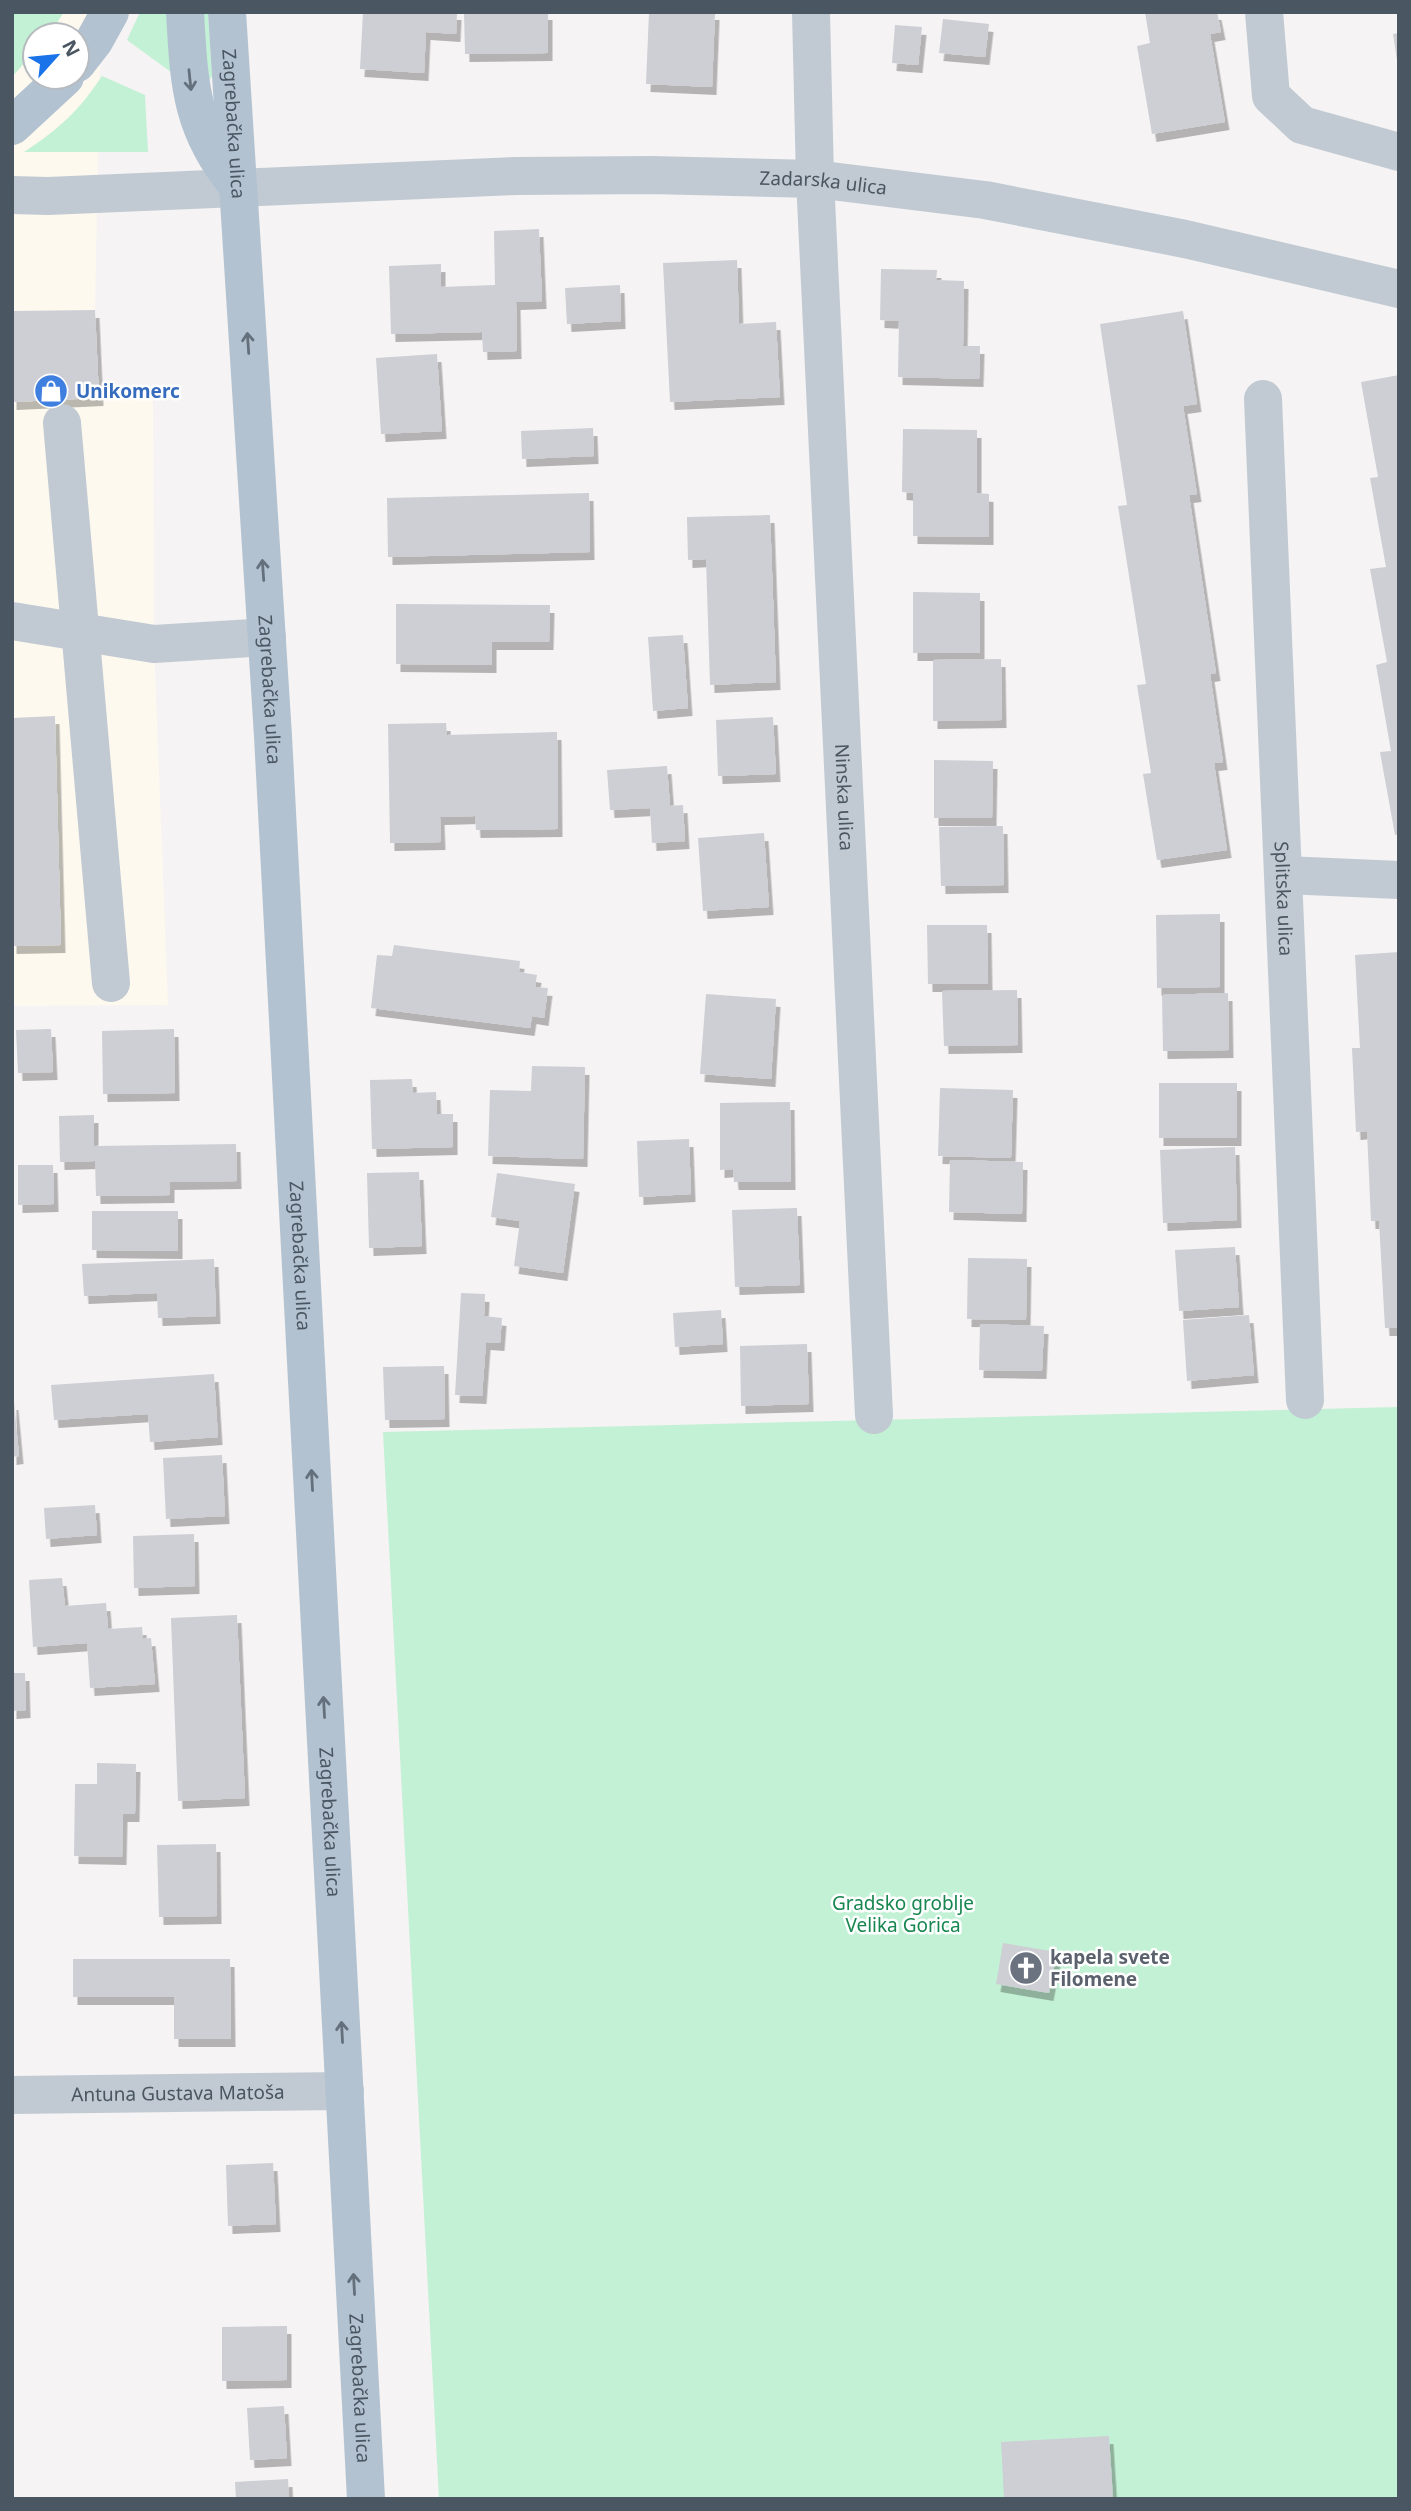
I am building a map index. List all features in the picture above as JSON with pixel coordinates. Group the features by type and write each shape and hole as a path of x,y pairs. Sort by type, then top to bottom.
{"main road":[{"path":"91,45 110,12"},
{"path":"186,12 191,93 197,116 214,155 239,187"},
{"name":"Zagrebačka ulica","path":"227,12 267,637 366,2499"},
{"path":"12,126 50,91"}],"street":[{"name":"Ninska ulica","path":"811,12 815,179 874,1415"},
{"path":"1264,12 1271,96 1302,125 1399,152"},
{"name":"Zadarska ulica","path":"12,195 48,196 516,176 652,175 815,179 985,200 1185,239 1399,289"},
{"name":"Splitska ulica","path":"1263,399 1305,1399"},
{"path":"62,423 111,983"},
{"path":"12,621 154,644 267,637"},
{"path":"1285,875 1399,880"},
{"name":"Antuna Gustava Matoša","path":"12,2095 345,2091"}],"shaded area":[{"path":"12,12 101,12 95,310 99,397 153,396 154,644 168,1005 12,1006"}],"green space":[{"path":"12,12 64,12 58,21 21,21 21,67 12,77"},
{"path":"140,12 173,12 175,75 127,40"},
{"path":"195,12 208,12 212,76 208,82"},
{"path":"102,76 145,95 148,152 24,152 68,118"},
{"name":"Gradsko groblje Velika Gorica","path":"1399,1407 1399,2499 439,2499 383,1432"}],"building":[{"path":"363,12 457,12 456,34 426,32 424,73 360,69"},
{"path":"464,12 548,12 548,53 465,54"},
{"path":"649,12 715,12 712,87 646,84"},
{"path":"1145,12 1217,12 1221,32 1210,34 1225,122 1152,134 1137,46 1150,43"},
{"path":"943,19 989,24 985,57 939,53"},
{"path":"895,25 922,27 918,65 892,63"},
{"path":"1399,33 1399,60 1397,60 1393,34"},
{"path":"539,229 542,301 516,302 517,351 483,352 482,332 391,334 389,266 441,264 441,287 495,285 494,231"},
{"path":"737,260 739,324 776,322 780,397 670,402 663,263"},
{"path":"881,269 937,270 936,280 964,281 963,346 980,346 979,379 898,377 899,321 880,320"},
{"path":"620,285 621,321 567,324 565,288"},
{"path":"95,310 99,398 12,402 12,311"},
{"path":"1183,311 1197,404 1183,406 1197,494 1189,495 1216,673 1210,674 1223,762 1214,763 1227,850 1157,860 1143,774 1151,773 1137,685 1146,684 1118,506 1127,505 1100,324"},
{"path":"437,354 442,431 381,434 376,358"},
{"path":"1399,375 1399,834 1395,835 1380,752 1391,751 1376,665 1387,662 1370,569 1386,567 1370,478 1378,477 1361,382"},
{"path":"593,428 594,456 522,459 521,431"},
{"path":"903,429 977,430 977,493 989,494 989,537 913,536 913,493 902,492"},
{"path":"589,493 590,552 388,557 387,498"},
{"path":"770,515 776,682 710,685 706,559 688,560 687,517"},
{"path":"913,592 980,593 980,653 913,653"},
{"path":"396,604 550,605 549,642 492,642 492,665 396,664"},
{"path":"683,635 688,708 653,711 648,637"},
{"path":"1001,659 1002,720 933,721 933,660"},
{"path":"55,716 61,945 12,946 12,718"},
{"path":"773,717 776,774 718,776 716,720"},
{"path":"446,723 447,735 557,732 558,829 476,830 475,816 440,817 441,842 390,843 388,724"},
{"path":"934,760 993,761 992,818 934,818"},
{"path":"667,766 670,806 683,805 685,841 652,843 650,808 610,810 607,770"},
{"path":"1003,826 1004,885 941,886 939,827"},
{"path":"764,833 769,907 703,911 698,838"},
{"path":"1220,914 1220,987 1157,988 1156,915"},
{"path":"927,925 987,925 988,984 928,984"},
{"path":"394,945 520,961 519,972 537,975 535,987 548,988 544,1018 532,1016 530,1028 371,1008 377,955 392,956"},
{"path":"1399,952 1399,1328 1385,1328 1379,1221 1371,1221 1367,1131 1356,1132 1352,1048 1360,1048 1355,955"},
{"path":"1017,990 1018,1045 944,1046 942,991"},
{"path":"1228,993 1229,1050 1163,1051 1162,995"},
{"path":"706,994 776,999 771,1079 700,1074"},
{"path":"51,1029 53,1072 18,1073 16,1030"},
{"path":"174,1029 175,1093 103,1094 102,1031"},
{"path":"532,1066 585,1067 583,1159 488,1156 490,1090 531,1091"},
{"path":"412,1079 413,1093 436,1092 437,1114 453,1114 453,1147 372,1149 370,1080"},
{"path":"1159,1083 1237,1083 1237,1138 1159,1138"},
{"path":"940,1088 1013,1090 1011,1158 938,1156"},
{"path":"790,1102 791,1182 734,1182 733,1169 720,1170 720,1103"},
{"path":"94,1115 94,1146 236,1144 237,1181 170,1182 170,1195 96,1196 95,1161 60,1162 59,1116"},
{"path":"689,1139 691,1194 639,1197 637,1141"},
{"path":"1235,1147 1237,1220 1163,1223 1160,1150"},
{"path":"950,1160 1023,1162 1022,1214 949,1212"},
{"path":"18,1165 53,1165 54,1204 18,1205"},
{"path":"419,1172 422,1246 369,1248 367,1173"},
{"path":"497,1173 575,1184 563,1273 514,1266 520,1221 491,1217"},
{"path":"797,1208 800,1285 735,1287 732,1210"},
{"path":"92,1211 178,1211 178,1251 92,1250"},
{"path":"1235,1247 1239,1307 1179,1311 1175,1250"},
{"path":"968,1258 1027,1259 1026,1320 967,1319"},
{"path":"214,1259 216,1316 158,1318 157,1293 84,1296 82,1264"},
{"path":"461,1293 485,1294 484,1316 502,1318 500,1343 486,1342 482,1396 455,1395"},
{"path":"721,1310 723,1344 675,1347 673,1313"},
{"path":"1249,1315 1254,1375 1187,1381 1183,1320"},
{"path":"980,1324 1044,1326 1042,1371 979,1370"},
{"path":"807,1344 809,1404 741,1406 740,1346"},
{"path":"444,1366 445,1419 385,1420 383,1367"},
{"path":"214,1374 218,1437 150,1442 148,1414 54,1420 51,1385"},
{"path":"12,1402 19,1456 12,1457"},
{"path":"222,1455 225,1516 166,1519 163,1458"},
{"path":"95,1505 97,1535 46,1539 44,1508"},
{"path":"194,1534 195,1586 134,1588 133,1536"},
{"path":"62,1578 65,1606 106,1603 108,1629 142,1627 143,1639 151,1638 155,1684 90,1688 87,1643 33,1647 29,1580"},
{"path":"237,1615 245,1798 178,1801 171,1618"},
{"path":"12,1673 25,1673 26,1710 12,1711"},
{"path":"97,1763 136,1764 135,1814 123,1814 122,1857 74,1856 75,1784 97,1784"},
{"path":"216,1844 217,1916 159,1917 157,1845"},
{"name":"kapela svete Filomene","path":"1003,1943 1057,1952 1049,1993 996,1984"},
{"path":"73,1959 230,1959 231,2039 174,2039 174,1997 73,1997"},
{"path":"273,2163 276,2224 228,2226 226,2165"},
{"path":"287,2326 287,2380 222,2381 222,2327"},
{"path":"284,2406 287,2458 250,2460 247,2408"},
{"path":"1109,2436 1113,2499 1004,2499 1001,2442"},
{"path":"288,2479 289,2499 236,2499 235,2482"}],"place":[{"name":"Unikomerc","path":"51,391"},
{"name":"kapela svete Filomene","path":"1026,1968"}]}
